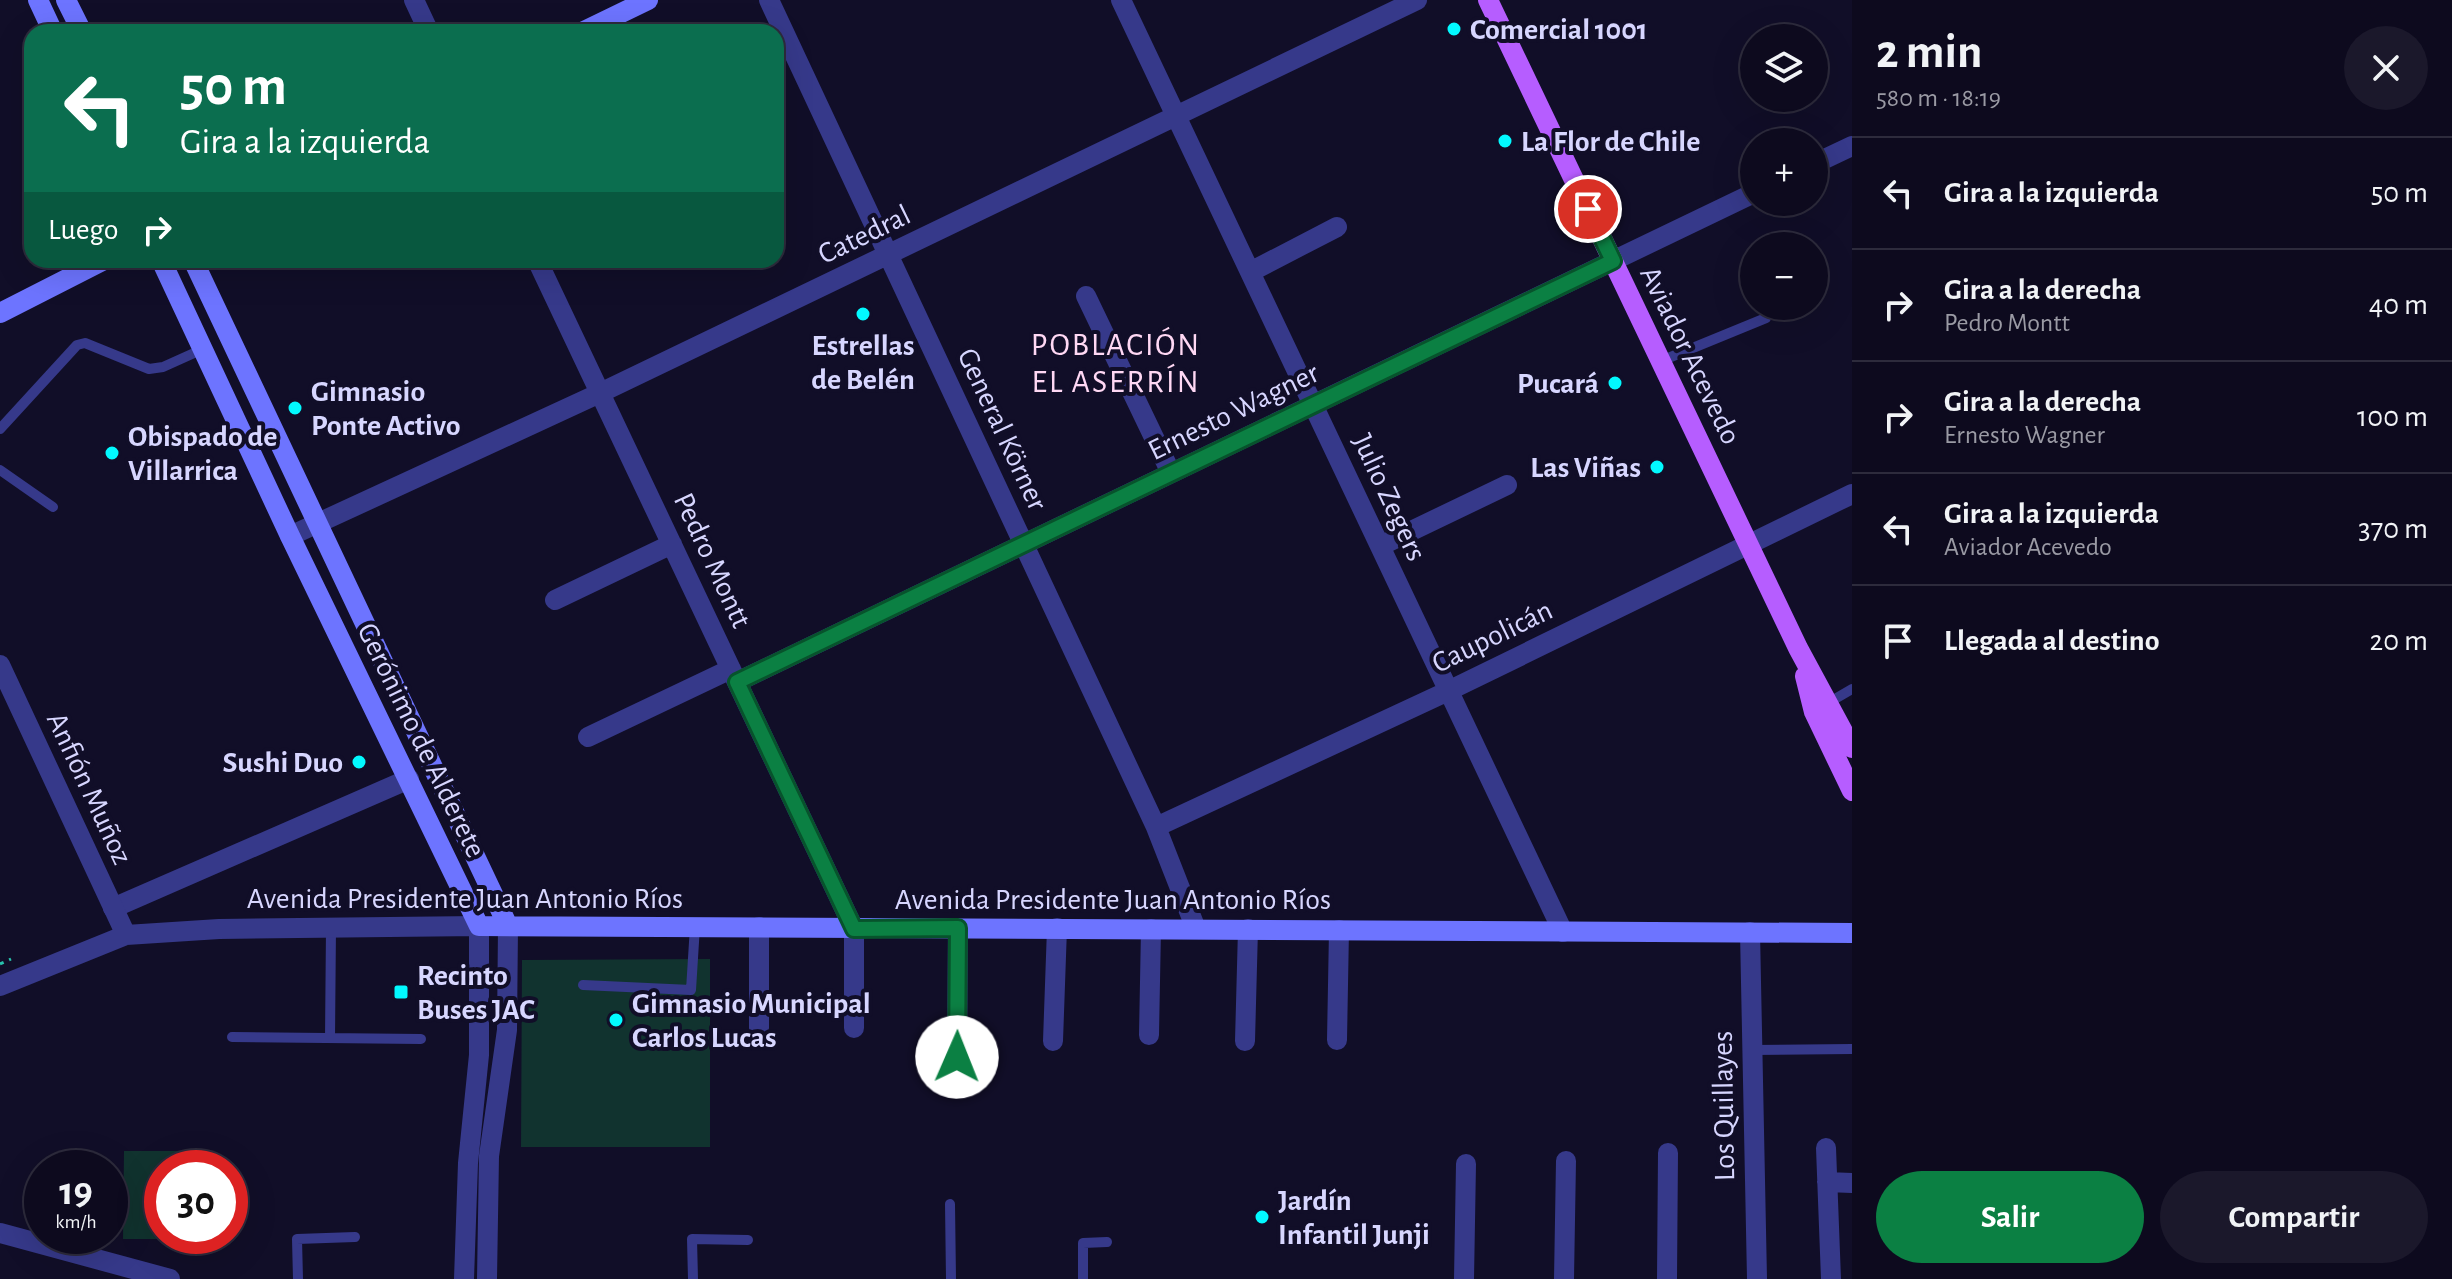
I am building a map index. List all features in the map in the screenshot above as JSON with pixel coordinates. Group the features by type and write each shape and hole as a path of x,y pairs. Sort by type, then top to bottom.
{"main road":[{"path":"38,0 49,24"},
{"path":"66,0 78,24"},
{"path":"601,24 648,0"},
{"name":"Aviador Acevedo","path":"1488,0 1798,648 1852,748"},
{"path":"0,313 84,268"},
{"name":"Gerónimo de Alderete","path":"165,268 290,536 479,926"},
{"name":"Gerónimo de Alderete","path":"197,268 508,926"},
{"name":"Aviador Acevedo","path":"1798,648 1814,712 1850,785"},
{"name":"Avenida Presidente Juan Antonio Ríos","path":"479,926 1852,933"}],"street":[{"path":"414,0 425,24"},
{"name":"General Körner","path":"769,0 780,24"},
{"name":"Julio Zegers","path":"1121,0 1563,932"},
{"name":"Catedral","path":"290,536 600,393 1417,0"},
{"name":"General Körner","path":"784,32 1156,827 1196,929"},
{"path":"1828,157 1852,146"},
{"name":"Ernesto Wagner","path":"588,737 734,676 1024,544 1740,200"},
{"path":"1250,272 1337,227"},
{"name":"Pedro Montt","path":"541,268 854,929"},
{"path":"1086,296 1171,473"},
{"path":"1380,546 1507,485"},
{"name":"Caupolicán","path":"1156,827 1448,691 1852,494"},
{"path":"555,600 672,544"},
{"name":"Anfión Muñoz","path":"1,668 126,935"},
{"path":"113,908 409,779"},
{"name":"Gerónimo de Alderete","path":"464,1279 471,1121 479,1055 479,926"},
{"name":"Avenida Presidente Juan Antonio Ríos","path":"0,986 126,935 219,929 479,926"},
{"name":"Gerónimo de Alderete","path":"487,1279 489,1156 507,1030 508,926"},
{"path":"759,927 759,1028"},
{"path":"957,1057 958,928"},
{"path":"1053,1041 1057,928"},
{"path":"854,929 854,1028"},
{"path":"1149,1035 1151,929"},
{"path":"1245,1041 1248,929"},
{"path":"1337,1040 1339,930"},
{"name":"Los Quillayes","path":"1750,932 1757,1279"},
{"path":"1826,1148 1831,1279"},
{"path":"1667,1279 1668,1153"},
{"path":"1564,1279 1566,1161"},
{"path":"1464,1279 1466,1164"},
{"path":"1827,1182 1852,1183"},
{"path":"0,1233 170,1279"}],"lane":[{"path":"1661,361 1761,320"},
{"path":"0,429 77,345 85,343 149,369 163,367 203,349"},
{"path":"0,470 53,507"},
{"path":"1828,703 1852,689"},
{"path":"583,985 691,990 695,926"},
{"path":"330,1038 331,928"},
{"path":"232,1037 421,1039"},
{"path":"1752,1050 1852,1049"},
{"path":"950,1204 951,1279"},
{"path":"298,1279 297,1239 355,1237"},
{"path":"693,1279 692,1239 748,1240"},
{"path":"1083,1279 1083,1243 1107,1242"}],"green space":[{"name":"Gimnasio Municipal Carlos Lucas","path":"710,959 710,1147 521,1147 522,960"},
{"path":"128,1151 144,1151 144,1239 128,1239"}],"place":[{"name":"Comercial 1001","path":"1454,29"},
{"name":"La Flor de Chile","path":"1505,141"},
{"name":"Estrellas de Belén","path":"863,314"},
{"name":"Pucará","path":"1615,383"},
{"name":"Gimnasio Ponte Activo","path":"295,408"},
{"name":"Obispado de Villarrica","path":"112,453"},
{"name":"Las Viñas","path":"1657,467"},
{"name":"Sushi Duo","path":"359,762"},
{"name":"Recinto Buses JAC","path":"401,992"},
{"name":"Gimnasio Municipal Carlos Lucas","path":"616,1020"},
{"name":"Jardín Infantil Junji","path":"1262,1217"}],"district":[{"name":"POBLACIÓN EL ASERRÍN","path":"1116,362"}],"route":[{"path":"957,1057 958,928 854,929 737,682 1613,261 1588,209"}]}
